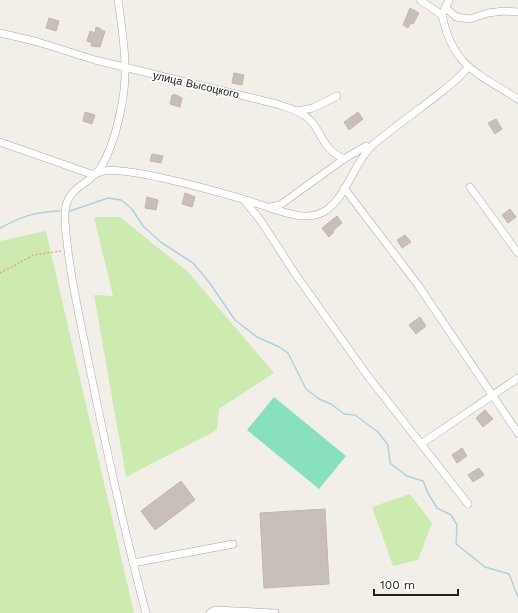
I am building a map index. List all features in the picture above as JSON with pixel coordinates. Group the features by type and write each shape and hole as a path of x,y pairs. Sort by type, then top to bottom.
{"street":[{"path":"96,174 102,166 114,137 124,94 126,68 118,0"},
{"path":"420,0 442,15"},
{"path":"448,2 442,15 446,32 455,51 468,67 518,99"},
{"path":"448,2 456,18 470,19 493,12 518,12"},
{"name":"улица Высоцкого","path":"0,33 38,42 126,68 278,104 297,111 310,119 326,146 334,154 344,159"},
{"path":"146,613 133,563 69,267 65,228 66,207 72,193 96,174 104,170 120,170 190,184 304,217 320,214 333,204 367,150 443,90 468,67"},
{"path":"297,111 313,108 337,96"},
{"path":"0,142 91,174 96,174"},
{"path":"267,207 280,205 344,159 366,146 367,150"},
{"path":"470,187 518,253"},
{"path":"344,188 418,285 518,433"},
{"path":"243,199 261,221 294,272 367,375 468,504"},
{"path":"421,444 518,378"},
{"path":"133,563 233,544"},
{"path":"210,613 215,610 275,613"}],"path":[{"path":"0,273 34,255 68,250"}],"green space":[{"path":"94,217 120,217 188,272 274,373 219,409 217,430 126,477 94,295 113,296"},
{"path":"46,231 134,613 0,613 0,241"},
{"path":"274,397 346,456 319,489 247,430"},
{"path":"410,494 432,523 418,560 393,566 372,507"}],"building":[{"path":"410,8 419,13 413,24 411,23 408,28 403,25"},
{"path":"49,18 59,21 56,31 46,28"},
{"path":"96,27 105,31 100,47 91,46 92,43 87,41 90,31 95,33"},
{"path":"234,73 244,75 242,85 232,83"},
{"path":"174,94 182,98 180,107 170,104 172,95 173,96"},
{"path":"85,112 95,115 92,124 83,121"},
{"path":"358,112 363,119 349,130 344,122"},
{"path":"496,119 502,129 495,134 488,123"},
{"path":"152,154 163,156 161,163 150,161"},
{"path":"185,193 195,197 192,207 182,204"},
{"path":"147,197 158,200 156,210 145,208"},
{"path":"510,209 516,217 508,223 502,215"},
{"path":"337,216 342,223 329,237 322,228"},
{"path":"405,235 411,242 402,248 397,240"},
{"path":"420,317 426,326 416,334 409,325"},
{"path":"485,410 493,419 483,427 476,418"},
{"path":"462,448 467,456 457,463 452,455"},
{"path":"479,468 484,475 473,482 468,475"},
{"path":"181,481 195,500 155,530 141,511"},
{"path":"325,509 329,584 264,588 260,513"}],"waterway":[{"path":"70,211 108,198 121,200 131,208 144,227 162,243 193,263 209,282 235,320 257,337 279,347 288,353 306,389 319,399 331,404 344,414 355,415 378,432 388,445 390,463 407,476 423,481 437,508 451,515 457,525 456,544 485,567 509,574 518,597"},
{"path":"0,228 29,215 60,211"}]}
